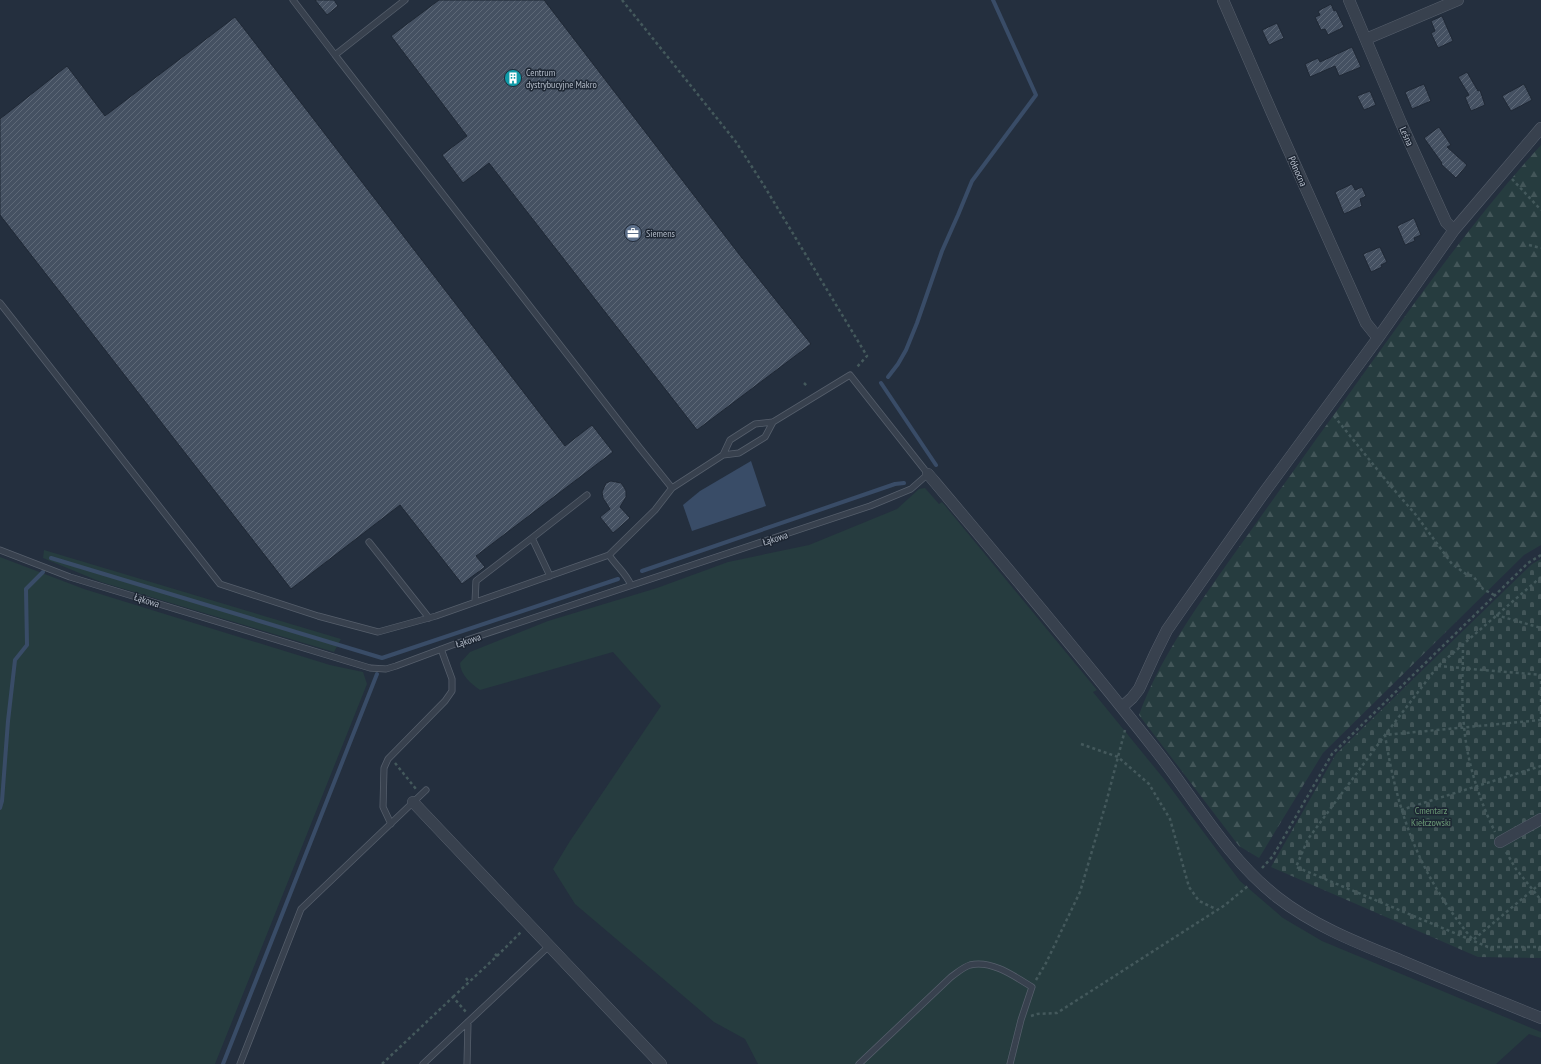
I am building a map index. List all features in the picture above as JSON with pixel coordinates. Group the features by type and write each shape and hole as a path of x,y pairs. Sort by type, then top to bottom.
{"street":[{"name":"Północna","path":"1223,0 1366,324 1378,338"},
{"name":"Leśna","path":"1349,0 1401,123 1446,222 1454,230"},
{"path":"1366,39 1458,0"},
{"path":"1122,707 1139,689 1167,630 1378,338 1454,230 1541,128"},
{"path":"928,474 1122,707 1177,776 1223,842 1243,865 1276,896 1305,917 1343,937 1541,1018"},
{"path":"417,799 549,946 661,1064"},
{"path":"1500,842 1541,819"}],"lane":[{"path":"293,0 672,488"},
{"path":"335,54 405,0"},
{"path":"0,303 220,584 318,616 378,632 429,618 608,555 655,510 672,488 723,455 739,453 765,437 773,422"},
{"path":"723,455 730,440 734,437 755,424 773,422 850,375 928,474"},
{"name":"Łąkowa","path":"0,550 70,577 370,668 386,669 441,649 890,499 911,489 928,474"},
{"path":"475,602 476,581 587,495"},
{"path":"532,538 550,576"},
{"path":"369,542 429,618"},
{"path":"608,555 627,575 631,585"},
{"path":"391,824 383,807 384,768 388,759 445,701 452,691 452,679 441,649"},
{"path":"240,1064 302,909 426,790"},
{"path":"424,1064 549,946"},
{"path":"860,1064 951,977 963,968 970,965 981,964 992,966 1032,987 1021,1020 1010,1064"},
{"path":"467,1064 468,1022"}],"path":[{"path":"622,0 736,142 796,238 867,356 850,375"},
{"path":"1505,171 1541,210"},
{"path":"1529,245 1541,248"},
{"path":"804,383 807,386"},
{"path":"1327,408 1342,424 1416,516 1452,564 1466,574 1473,576 1483,589 1494,595"},
{"path":"1021,1020 1037,1014 1057,1013 1168,943 1239,894 1272,856 1332,754 1528,562 1541,555"},
{"path":"1541,577 1438,666 1308,839 1296,868 1488,947 1541,947"},
{"path":"1496,615 1541,628"},
{"path":"1463,643 1464,728 1477,787 1487,815 1500,842 1516,869 1541,900"},
{"path":"1385,735 1541,720 1541,675 1438,666"},
{"path":"1385,735 1391,774 1412,842 1430,879 1452,916 1473,940"},
{"path":"1032,987 1046,963 1080,892 1123,741"},
{"path":"1080,744 1118,757 1149,784 1170,819 1189,887 1199,901 1216,910"},
{"path":"388,759 395,762 416,789 417,799"},
{"path":"1401,810 1541,766"},
{"path":"1473,940 1541,883"},
{"path":"382,1064 497,956 523,930 520,927 526,921"},
{"path":"493,952 497,956"},
{"path":"466,978 470,982"},
{"path":"453,997 466,1011"},
{"path":"440,1003 443,1007"},
{"path":"414,1027 417,1031"},
{"path":"389,1051 392,1054"}],"green space":[{"path":"1541,145 1541,545 1524,555 1323,753 1259,858 1239,846 1139,715 1147,695 1178,636 1227,564 1453,252 1481,215"},
{"path":"925,488 939,504 942,502 1097,690 1093,692 1164,779 1240,881 1283,918 1322,941 1541,1032 1541,1038 1529,1034 1496,1064 758,1064 745,1039 714,1022 575,904 553,869 570,841 661,706 613,652 480,690 464,675 460,667 460,663 470,652 548,621 657,588 728,562 809,545 897,509 919,489"},
{"path":"44,550 341,639 334,652 101,582 43,558"},
{"path":"0,557 84,589 330,665 363,672 367,684 215,1064 0,1064"},
{"name":"Cmentarz Kiełczowski","path":"1541,559 1541,958 1478,957 1271,867 1336,754 1532,564"}],"water":[{"path":"751,461 766,506 692,531 683,505 700,491"}],"building":[{"path":"315,0 334,0 338,6 327,15"},
{"path":"439,0 544,0 742,258 811,344 697,430 489,163 463,183 442,155 467,136 391,36"},
{"path":"1331,4 1334,11 1336,10 1344,27 1328,35 1325,29 1321,30 1315,17 1320,15 1318,11"},
{"path":"1442,16 1453,41 1438,48 1431,33 1435,31 1431,21"},
{"path":"235,17 565,446 592,425 613,452 476,556 485,567 462,584 400,505 291,589 0,215 0,119 67,66 105,116"},
{"path":"1277,23 1284,38 1269,45 1262,30"},
{"path":"1352,47 1361,67 1339,76 1335,66 1310,77 1305,64 1318,58 1320,62"},
{"path":"1467,72 1478,91 1480,90 1485,105 1471,111 1465,97 1469,95 1458,77"},
{"path":"1424,84 1431,101 1412,109 1405,92"},
{"path":"1524,84 1532,100 1511,111 1502,96"},
{"path":"1370,91 1376,105 1364,110 1357,96"},
{"path":"1439,127 1451,145 1447,147 1467,165 1456,178 1441,164 1442,163 1424,138"},
{"path":"1352,184 1355,190 1362,187 1366,196 1360,199 1362,206 1344,214 1335,192"},
{"path":"1414,218 1421,235 1414,238 1415,241 1405,245 1397,226"},
{"path":"1380,247 1387,262 1381,265 1382,267 1371,272 1363,254"},
{"path":"611,481 621,483 624,487 626,497 620,507 630,518 613,533 600,517 610,509 603,498 602,492 606,483"}],"waterway":[{"path":"888,377 906,350 942,251 972,181 1036,95 993,0"},
{"path":"881,383 936,465"},
{"path":"642,571 895,484 904,483"},
{"path":"51,558 382,658 618,579"},
{"path":"0,808 2,801 8,721 15,660 27,645 26,589 43,572"},
{"path":"223,1064 377,674"}],"place":[{"name":"Centrum dystrybucyjne Makro","path":"513,78"},
{"name":"Siemens","path":"633,233"}]}
